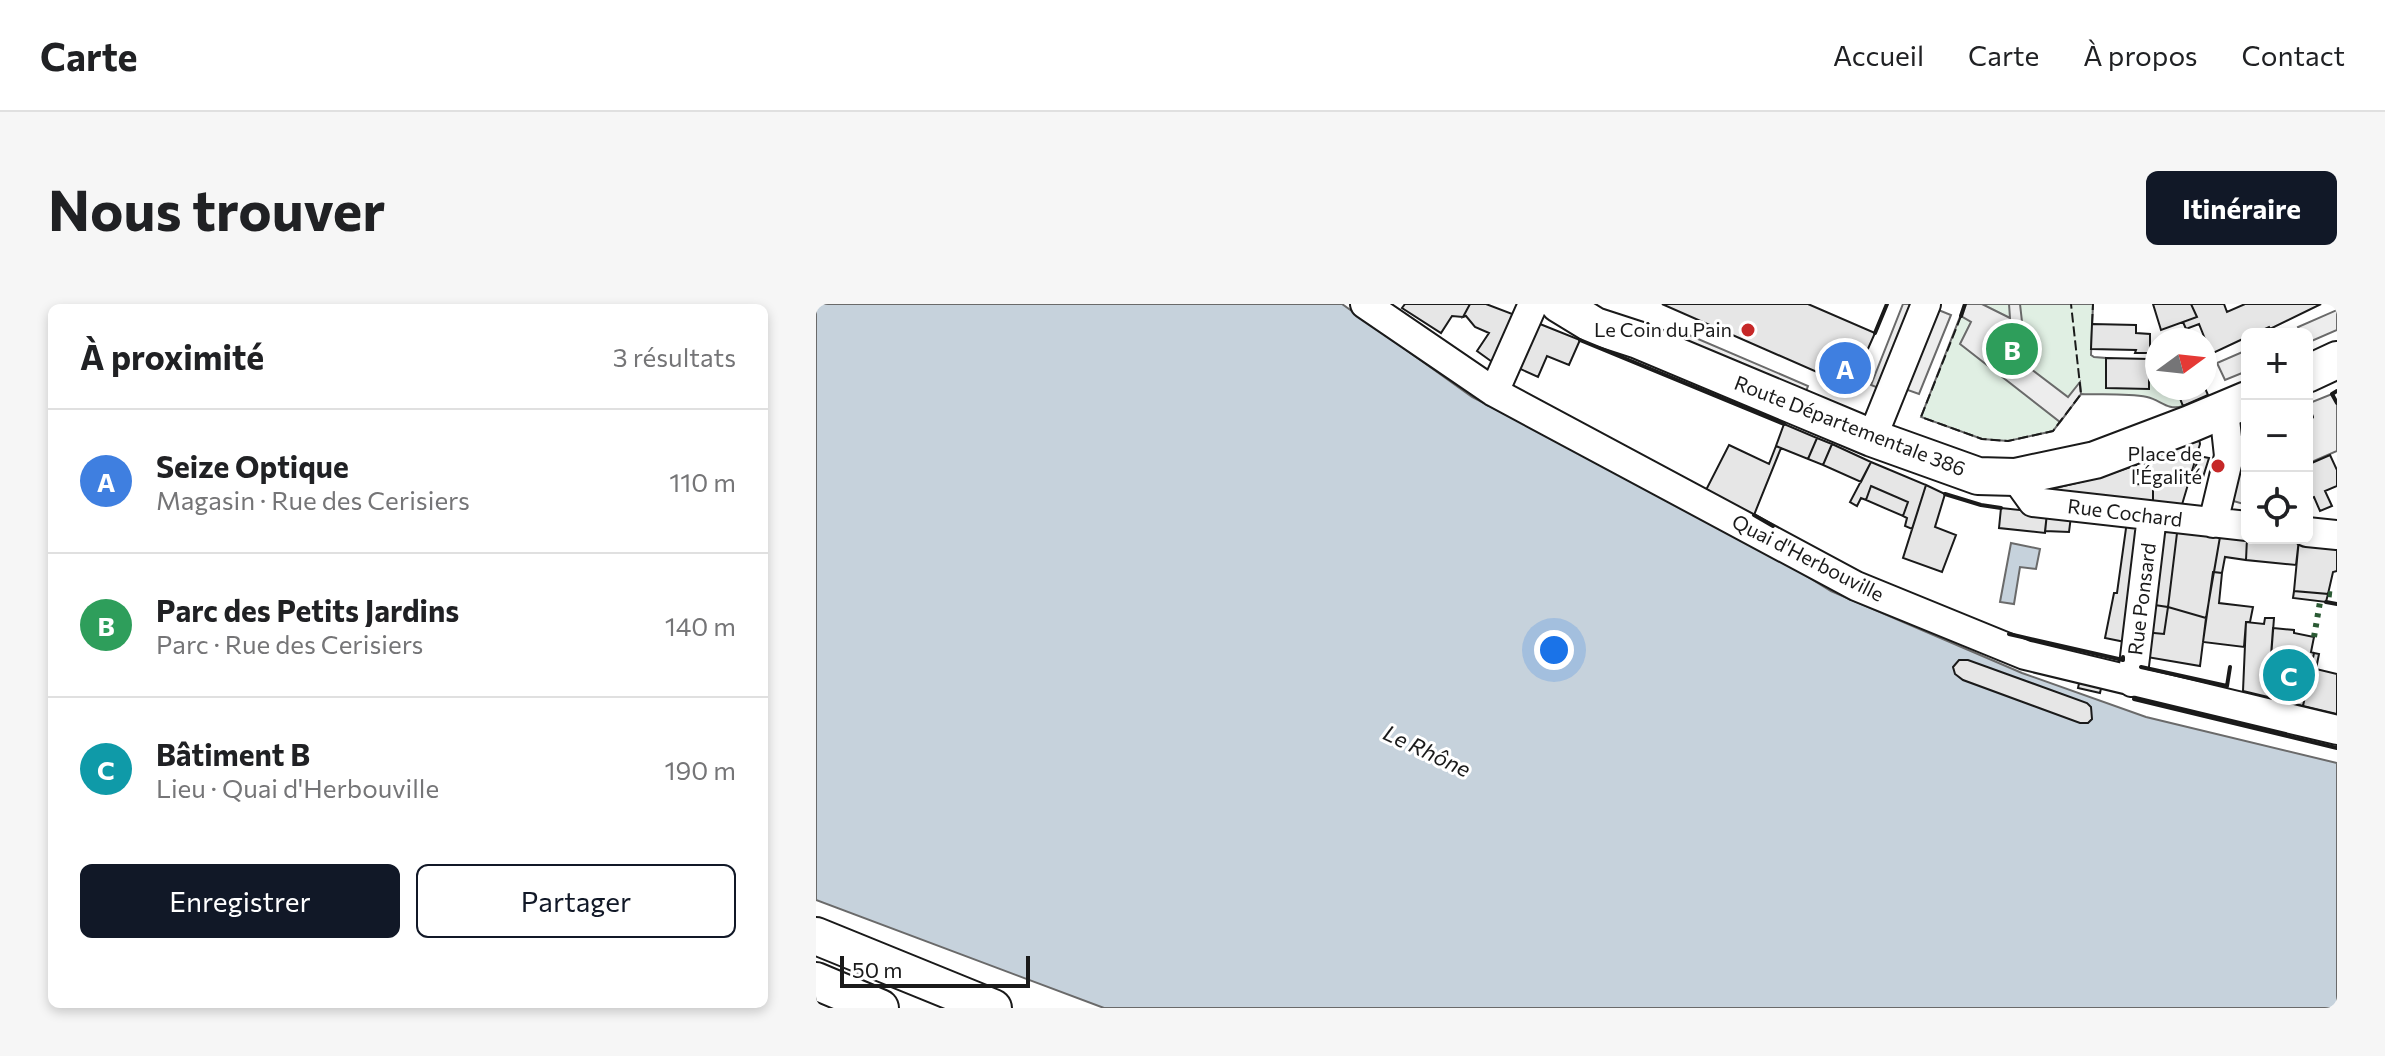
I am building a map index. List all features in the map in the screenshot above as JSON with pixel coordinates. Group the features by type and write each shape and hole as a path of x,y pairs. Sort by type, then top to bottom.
{"main road":[{"name":"Route Départementale 386","path":"1559,304 1595,326 1638,340 1948,468 1978,476 2015,477 2068,467 2123,451 2236,405"},
{"name":"Route Départementale 386","path":"1607,304 1638,340"},
{"path":"2313,371 2337,360"},
{"path":"816,936 993,1008"},
{"path":"816,981 880,1008"}],"street":[{"name":"Quai d'Herbouville","path":"1365,304 1494,392 1856,586 2025,655 2337,730"},
{"path":"1494,392 1533,304"},
{"path":"1872,438 1926,304"},
{"path":"2213,523 2229,456 2236,405"},
{"name":"Rue Cochard","path":"2015,477 2033,502 2241,525"},
{"name":"Rue Ponsard","path":"2132,682 2152,516"},
{"path":"2313,533 2337,535"}],"green space":[{"path":"1965,304 2093,304 2091,355 2106,358 2106,388 2145,388 2145,397 2081,394 2053,431 2008,441 1982,439 1921,417"},
{"path":"2156,400 2181,400 2183,406 2177,407"}],"shaded area":[{"path":"1903,304 1915,304 1881,389 1871,385"},
{"path":"1965,304 1982,304 2010,318 2009,304 2020,304 2027,366 2068,397 2080,382 2081,394 2060,422 1960,344 1971,322 1961,316"},
{"path":"1936,309 1951,315 1919,394 1902,388"},
{"path":"2337,310 2337,330 2313,340 2313,328 2298,327"},
{"path":"1677,330 1808,386 1805,394 1673,337"},
{"path":"2241,353 2241,373 2225,380 2217,363"},
{"path":"2332,394 2337,403 2337,451 2313,461 2313,402"},
{"path":"2239,465 2241,466 2241,503 2230,500"}],"water":[{"name":"Le Rhône","path":"816,304 1342,304 1472,397 1763,549 1831,591 2022,673 2146,717 2337,763 2337,1008 1104,1008 816,900"},
{"path":"2011,543 2040,549 2036,569 2020,567 2014,604 2000,602"}],"building":[{"path":"1405,304 1470,304 1463,317 1452,316 1441,333 1402,308"},
{"path":"1470,304 1486,304 1515,315 1495,364 1477,351 1489,333 1475,327 1466,316 1463,317"},
{"path":"1662,304 1808,304 1875,333 1851,387"},
{"path":"2153,304 2191,304 2197,317 2160,328"},
{"path":"2191,304 2224,304 2227,312 2245,304 2321,304 2272,328 2241,328 2241,340 2217,351 2217,328 2201,328 2199,324 2186,328 2183,322 2197,317"},
{"path":"1535,322 1580,340 1569,365 1547,356 1538,377 1514,366"},
{"path":"2092,324 2136,325 2136,333 2145,334 2145,353 2091,349"},
{"path":"2106,358 2145,359 2145,389 2106,388"},
{"path":"2181,400 2197,400 2183,406"},
{"path":"1784,424 1817,438 1808,459 1776,446"},
{"path":"1817,438 1832,444 1823,465 1808,459"},
{"path":"2199,439 2181,508 2153,505 2153,485 2144,462"},
{"path":"1832,444 1871,462 1861,482 1823,465"},
{"path":"1729,445 1769,464 1776,446 1781,448 1754,515 1706,490"},
{"path":"2330,455 2337,470 2337,486 2325,491 2332,506 2320,511 2313,497 2313,462"},
{"path":"2199,456 2209,458 2203,477 2193,475"},
{"path":"1871,462 1926,485 1912,529 1905,526 1907,518 1903,516 1908,502 1871,486 1866,500 1861,498 1857,506 1850,502"},
{"path":"2136,465 2135,484 2153,485 2153,505 2047,490 2101,477"},
{"path":"1926,485 1945,494 1935,527 1956,535 1942,572 1903,558"},
{"path":"1871,486 1908,502 1903,516 1866,500"},
{"path":"2001,508 2047,513 2045,533 1999,528"},
{"path":"2047,513 2071,516 2069,532 2045,531"},
{"path":"2127,521 2144,523 2125,642 2105,638 2114,593 2117,593"},
{"path":"2158,523 2178,525 2168,607 2148,604"},
{"path":"2178,525 2221,531 2206,618 2168,607"},
{"path":"2221,531 2241,536 2241,544 2247,544 2246,560 2225,557 2222,573 2214,572"},
{"path":"2313,541 2337,544 2337,571 2333,572 2328,594 2294,591 2299,544 2313,544"},
{"path":"2247,544 2298,544 2296,565 2246,560"},
{"path":"2213,572 2222,573 2219,603 2253,607 2250,622 2246,622 2244,647 2203,642"},
{"path":"2294,591 2328,594 2326,602 2293,598"},
{"path":"2148,604 2168,607 2164,634 2144,632"},
{"path":"2168,607 2206,618 2200,666 2141,656 2144,632 2164,634"},
{"path":"2265,618 2274,618 2268,697 2243,691 2246,622 2264,624"},
{"path":"2273,628 2294,630 2294,633 2314,637 2311,652 2314,653 2303,706 2268,697"},
{"path":"2314,653 2319,654 2316,669 2337,674 2337,714 2303,706"},
{"path":"1959,660 1968,660 2087,703 2091,707 2092,719 2088,723 2080,723 1963,680 1955,674 1953,667"},
{"path":"2080,679 2102,684 2100,693 2078,688"}],"hedge":[{"path":"2328,594 2337,595"},
{"path":"2314,637 2320,602"}],"fence":[{"path":"1961,316 1921,417 1982,439 2008,441 2053,431 2081,394 2071,304"},
{"path":"2092,324 2093,304"}],"wall":[{"path":"1875,333 1887,304"},
{"path":"1961,316 1965,304"},
{"path":"1580,340 1784,424"},
{"path":"2337,391 2332,394 2337,403"},
{"path":"1945,494 2001,508"},
{"path":"1754,515 1773,526"},
{"path":"2326,602 2337,604"},
{"path":"2009,634 2123,660 2123,657"},
{"path":"2141,667 2227,686 2230,667"},
{"path":"2134,699 2337,748"}],"place":[{"name":"Le Coin du Pain","path":"1748,330"},
{"name":"Parc des Petits Jardins","path":"2012,349"},
{"name":"Seize Optique","path":"1845,368"},
{"name":"Place de l'Égalité","path":"2218,466"},
{"name":"Bâtiment B","path":"2289,675"}]}
